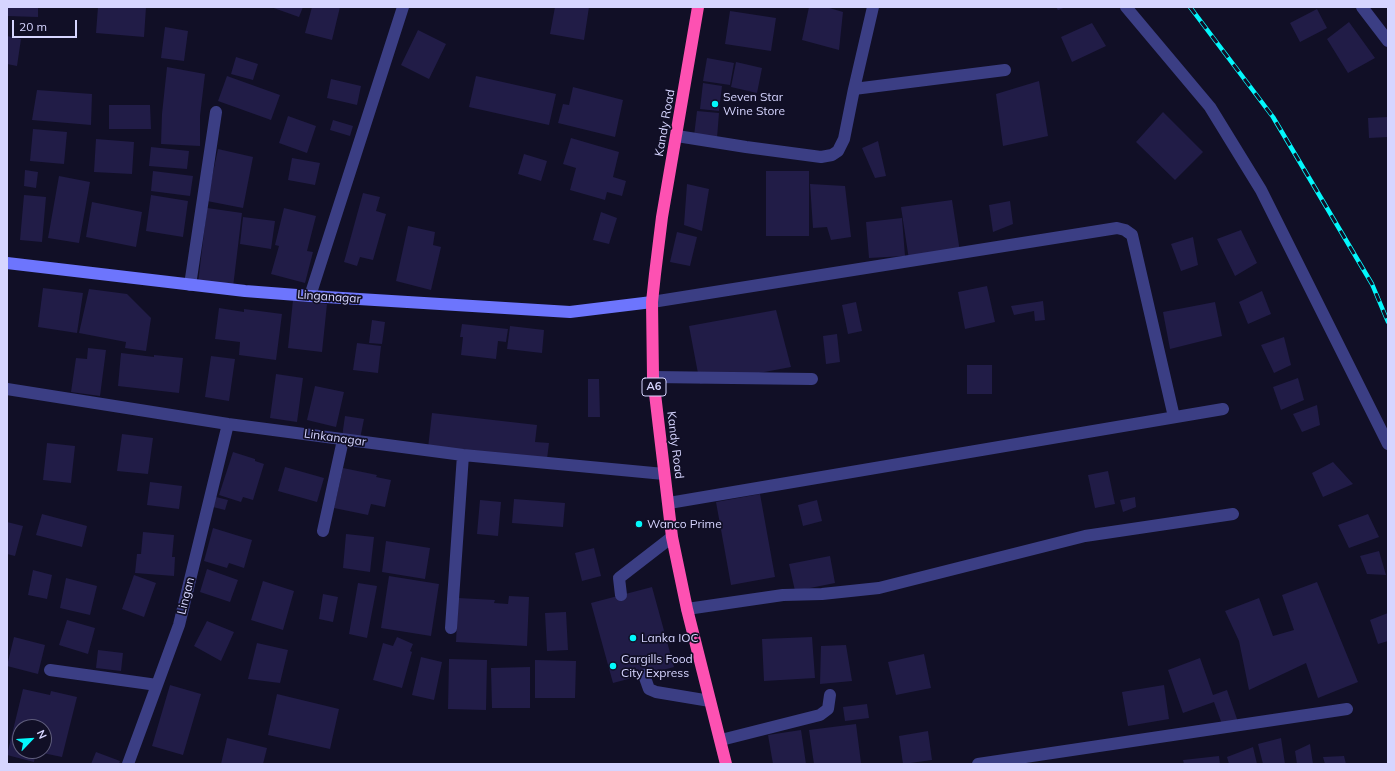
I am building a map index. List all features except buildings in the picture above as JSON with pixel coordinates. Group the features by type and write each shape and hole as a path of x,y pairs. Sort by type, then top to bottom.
{"highway":[{"name":"Kandy Road","path":"698,7 662,217 652,302 653,377 672,537 687,609 726,764"}],"street":[{"path":"310,296 402,7"},
{"path":"677,136 821,157 832,155 838,151 844,139 873,7"},
{"path":"1126,7 1210,107 1261,190 1388,444"},
{"path":"1362,7 1388,41"},
{"path":"854,89 1005,70"},
{"path":"190,285 216,112"},
{"path":"652,302 1117,228 1125,230 1132,235 1174,417"},
{"name":"Linganagar","path":"7,262 190,285 310,296 570,312 652,302"},
{"path":"653,377 812,380"},
{"name":"Linkanagar","path":"7,389 228,424 343,440 463,455 664,474"},
{"path":"669,503 1223,409"},
{"name":"Lingan","path":"128,764 179,625 228,424"},
{"path":"323,531 343,440"},
{"path":"451,628 463,455"},
{"path":"687,609 783,595 822,594 879,588 1085,536 1233,514"},
{"path":"621,595 619,578 672,537"},
{"path":"50,670 157,685"},
{"path":"644,675 649,689 656,692 710,701"},
{"path":"721,740 820,715 828,709 830,695"},
{"path":"978,764 1347,709"}],"railway":[{"path":"1190,7 1273,117 1372,284 1388,322"}],"place":[{"name":"Seven Star Wine Store","path":"715,104"},
{"name":"Wanco Prime","path":"639,524"},
{"name":"Lanka IOC","path":"633,638"},
{"name":"Cargills Food City Express","path":"613,666"}]}
